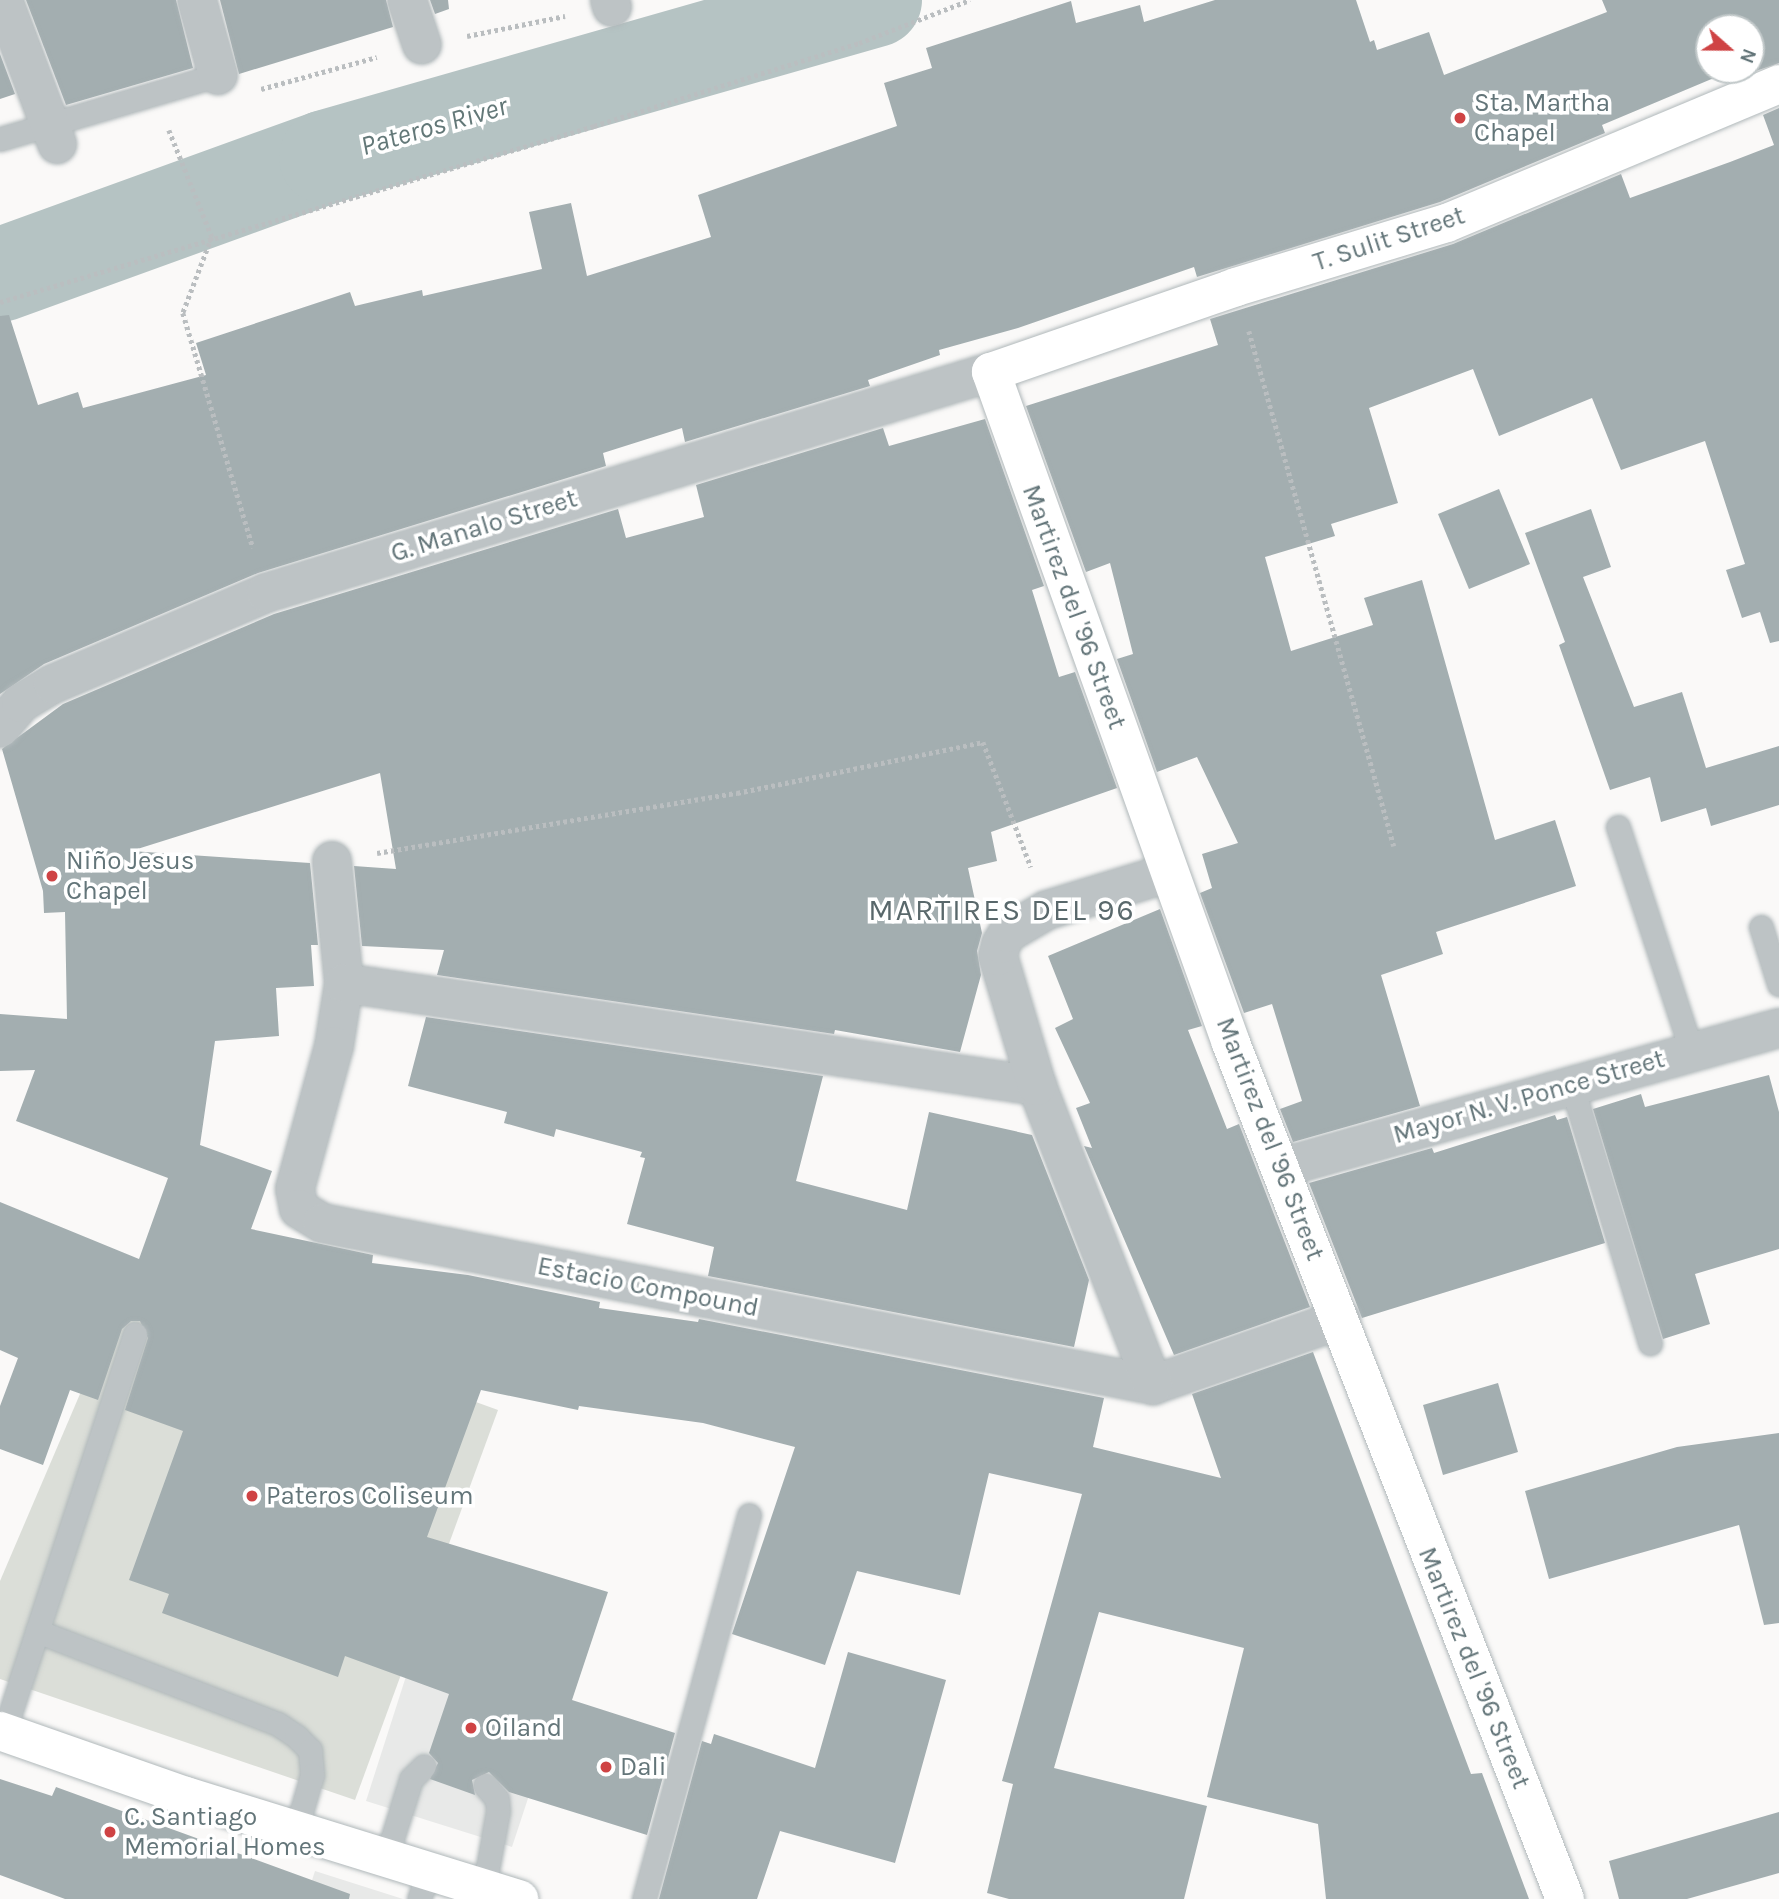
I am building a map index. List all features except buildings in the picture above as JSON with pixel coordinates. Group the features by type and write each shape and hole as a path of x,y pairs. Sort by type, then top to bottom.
{"street":[{"path":"4,0 52,134"},
{"path":"197,0 218,75"},
{"path":"407,0 422,45"},
{"name":"T. Sulit Street","path":"991,372 1236,287 1447,223 1779,84"},
{"name":"G. Manalo Street","path":"0,728 21,702 53,684 267,593 991,372"},
{"name":"Martirez del '96 Street","path":"991,372 1168,873 1280,1168 1566,1899"},
{"name":"Estacio Compound","path":"332,861 344,983 331,1058 295,1189 299,1209 322,1223 1153,1385"},
{"path":"1168,873 1047,910 1008,933 998,956 1037,1086 1153,1385 1341,1319"},
{"path":"344,983 1037,1086"},
{"name":"Mayor N. V. Ponce Street","path":"1280,1168 1571,1083 1779,1028"},
{"path":"2,1731 386,1858 424,1885 501,1894"}],"lane":[{"path":"0,139 52,134 218,75"},
{"path":"1618,827 1692,1052"},
{"path":"1761,928 1779,984"},
{"path":"1571,1083 1650,1343"},
{"path":"2,1731 135,1334"},
{"path":"643,1899 749,1515"},
{"path":"37,1631 278,1724 296,1735 310,1750 312,1775 296,1830"},
{"path":"386,1858 411,1779 424,1766"},
{"path":"485,1785 496,1799 498,1811 501,1894"}],"path":[{"path":"0,302 607,122 859,43 970,0"},
{"path":"254,91 422,45 611,3"},
{"path":"170,133 212,237 183,313 267,593"},
{"path":"1236,287 1394,846"},
{"path":"332,861 737,793 983,742 1047,910"}],"shaded area":[{"name":"Pateros Coliseum","path":"130,1277 498,1410 355,1800 0,1679 0,1581"},
{"path":"417,1642 564,1689 512,1847 366,1801"},
{"path":"315,1871 403,1899 306,1899"}],"waterway":[{"name":"Pateros River","path":"0,275 326,157 875,0"}],"place":[{"name":"Sta. Martha Chapel","path":"1460,118"},
{"name":"Niño Jesus Chapel","path":"52,876"},
{"name":"Pateros Coliseum","path":"252,1496"},
{"name":"Oiland","path":"471,1728"},
{"name":"Dali","path":"606,1767"},
{"name":"C. Santiago Memorial Homes","path":"110,1832"}],"district":[{"name":"MARTIRES DEL 96","path":"1002,910"}]}
